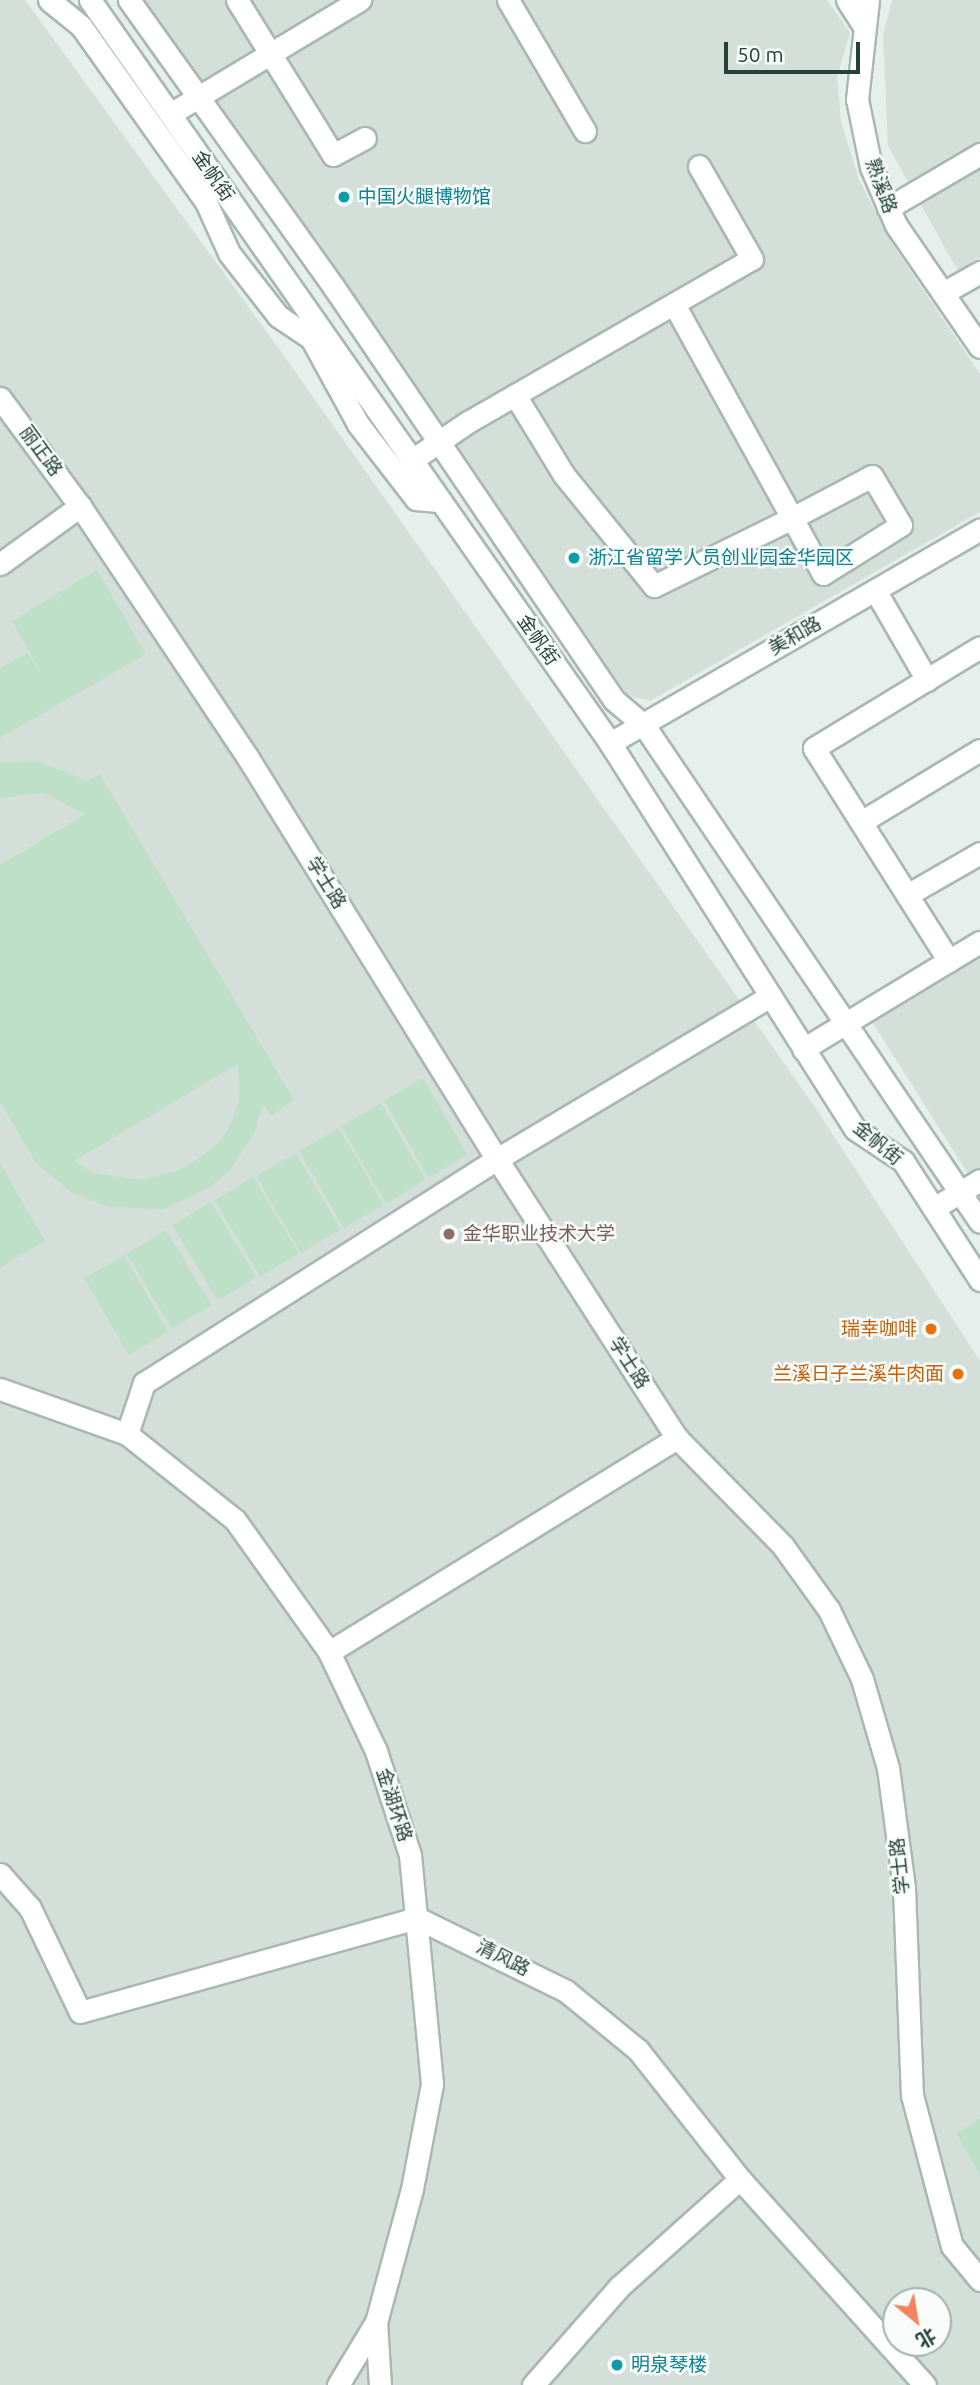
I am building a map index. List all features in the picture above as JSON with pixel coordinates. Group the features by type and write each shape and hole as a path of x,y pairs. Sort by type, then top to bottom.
{"street":[{"path":"49,0 81,26 206,202 237,263 278,316 311,338 358,424 416,499 441,501"},
{"name":"金帆街","path":"90,0 610,743 855,1129 903,1161 980,1280"},
{"path":"130,0 614,701 643,724 848,1022 980,1222"},
{"path":"237,0 333,155 365,138"},
{"path":"170,114 360,0"},
{"path":"508,0 585,131"},
{"path":"847,0 863,25"},
{"name":"熟溪路","path":"868,0 863,25 857,99 871,167 888,208 980,348"},
{"path":"888,208 980,154"},
{"path":"412,460 515,395 752,259 699,166"},
{"path":"943,293 980,272"},
{"path":"515,395 565,475 654,586 792,518 872,476 901,525 823,575 792,518 674,304"},
{"name":"丽正路","path":"0,398 80,506"},
{"path":"0,564 80,506"},
{"name":"学士路","path":"80,506 248,758 497,1159 677,1438 782,1546 829,1610 862,1679 888,1768 904,1888 912,2095 952,2246 980,2280"},
{"name":"美和路","path":"610,743 980,529"},
{"path":"875,590 927,680"},
{"path":"949,961 814,748 980,648"},
{"path":"861,822 980,750"},
{"path":"907,895 980,853"},
{"path":"803,1049 980,942"},
{"path":"127,1434 144,1383 497,1159 769,997"},
{"path":"934,1208 980,1180"},
{"name":"金湖环路","path":"0,1389 127,1434 235,1520 329,1652 376,1751 406,1842 417,1918 432,2084 412,2189 376,2322 338,2385"},
{"path":"329,1652 677,1438"},
{"path":"0,1874 30,1908 80,2012 417,1918"},
{"name":"清风路","path":"417,1918 566,1991 638,2050 740,2179 925,2385"},
{"path":"533,2385 619,2287 740,2179"},
{"path":"376,2322 380,2385"}],"shaded area":[{"name":"金华职业技术大学","path":"0,0 25,0 277,346 815,1107 980,1361 980,2118 956,2133 980,2176 980,2385 0,2385"},
{"path":"138,0 827,0 850,33 837,78 841,121 859,180 895,248 980,374 980,512 650,701 612,692"},
{"path":"892,0 980,0 980,257 958,271 888,146 883,36"},
{"path":"980,930 980,1193 861,1004"}],"green space":[{"path":"97,570 146,654 0,738 0,668 27,653 41,673 12,621 54,596 62,608 55,595"},
{"path":"37,761 88,781 100,774 294,1100 271,1116 263,1104 254,1133 230,1170 210,1187 164,1209 108,1207 71,1192 36,1163 0,1102 0,865 85,814 44,793 0,798 0,762","holes":["238,1064 240,1097 233,1119 221,1141 179,1170 142,1180 94,1173 74,1161"]},
{"path":"423,1078 468,1155 429,1178 384,1100"},
{"path":"381,1103 426,1180 386,1203 341,1126"},
{"path":"339,1128 384,1205 344,1228 299,1151"},
{"path":"296,1153 340,1230 301,1253 256,1176"},
{"path":"0,1163 45,1241 0,1268"},
{"path":"253,1177 299,1253 260,1276 214,1200"},
{"path":"211,1202 256,1277 218,1301 172,1225"},
{"path":"166,1230 211,1305 172,1329 127,1254"},
{"path":"124,1255 168,1332 129,1355 84,1278"},
{"path":"980,2118 980,2176 956,2133"}],"place":[{"name":"中国火腿博物馆","path":"344,197"},
{"name":"浙江省留学人员创业园金华园区","path":"574,558"},
{"name":"金华职业技术大学","path":"449,1234"},
{"name":"瑞幸咖啡","path":"931,1329"},
{"name":"兰溪日子兰溪牛肉面","path":"958,1374"},
{"name":"明泉琴楼","path":"617,2365"}]}
